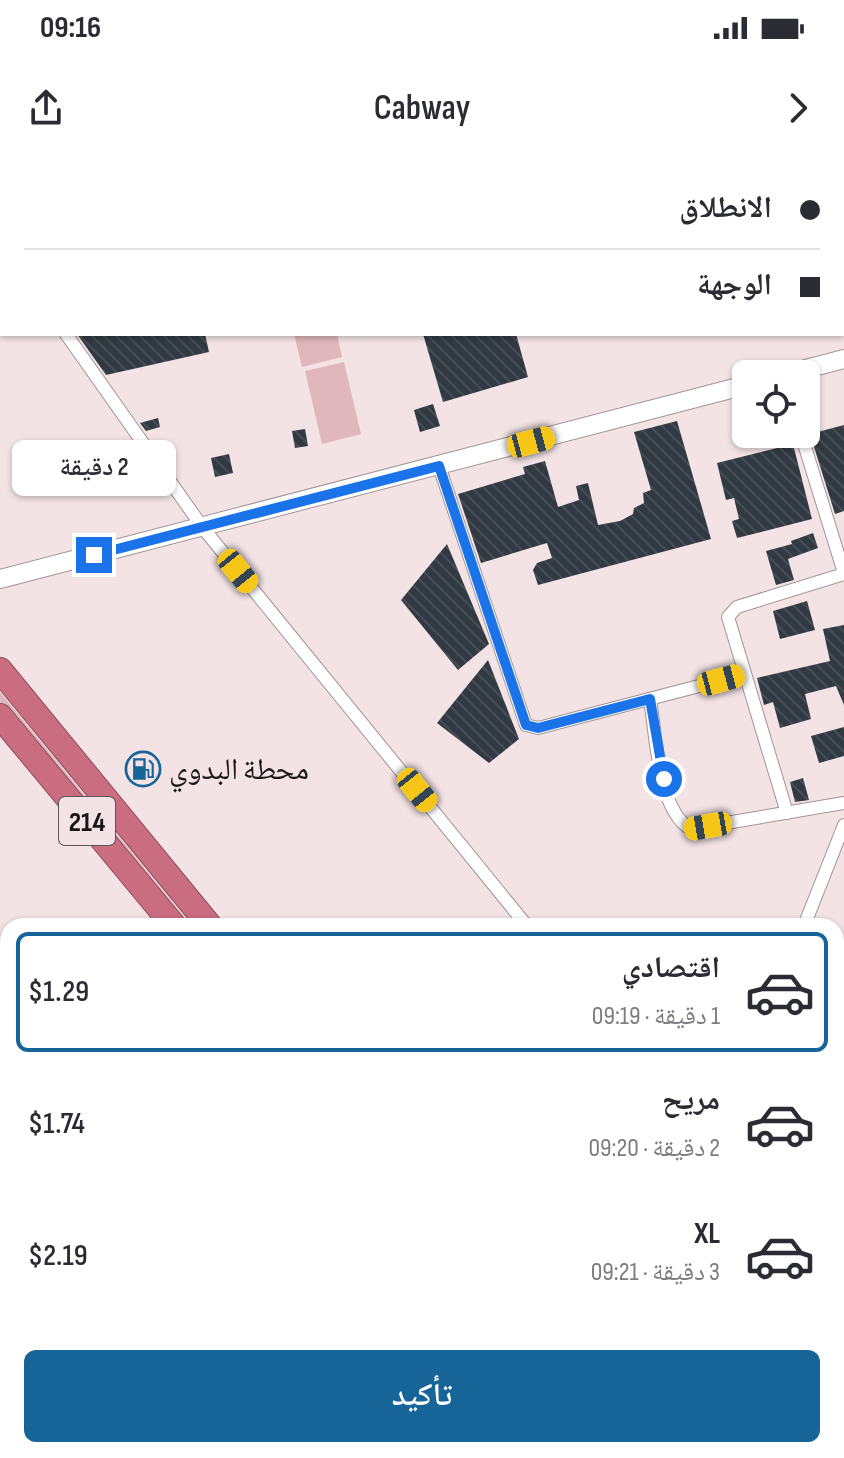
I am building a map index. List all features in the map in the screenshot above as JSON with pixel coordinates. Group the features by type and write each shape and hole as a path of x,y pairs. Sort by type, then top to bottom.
{"highway":[{"name":"214","path":"0,670 203,918"},
{"name":"214","path":"0,716 167,918"}],"street":[{"path":"67,336 203,528 520,918"},
{"path":"820,365 844,359"},
{"path":"0,579 732,389"},
{"path":"787,813 729,621 731,611 844,573 805,448"},
{"path":"439,466 526,725 538,728 745,674"},
{"path":"650,699 669,806 678,822 691,829 844,803"},
{"path":"807,918 844,825"}],"shaded area":[{"path":"294,336 337,336 342,357 302,367"},
{"path":"344,362 361,434 322,444 305,371"},
{"path":"0,692 185,918 177,918 0,702"}],"building":[{"path":"78,336 205,336 209,352 106,375"},
{"path":"424,336 517,336 528,377 443,402"},
{"path":"433,404 440,426 420,432 414,410"},
{"path":"158,418 160,427 146,431 140,423"},
{"path":"677,421 711,539 538,585 533,570 537,563 552,558 547,543 481,563 458,494 525,474 523,467 545,461 558,507 579,500 576,486 588,483 598,525 620,521 644,503 643,493 651,490 634,432"},
{"path":"844,425 844,511 835,514 814,448 820,448 820,431"},
{"path":"305,429 308,446 295,448 292,431"},
{"path":"777,448 794,448 812,519 737,538 732,521 739,519 734,498 726,500 717,463"},
{"path":"229,454 233,473 215,477 211,458"},
{"path":"813,533 818,548 788,559 794,580 776,585 766,551 792,544 791,541"},
{"path":"447,544 489,644 458,670 401,600"},
{"path":"807,601 815,630 780,639 773,611"},
{"path":"844,625 844,705 836,686 805,694 811,719 780,728 773,702 764,705 757,678 830,661 823,629"},
{"path":"488,660 519,739 489,763 437,723"},
{"path":"844,727 844,756 819,763 811,736"},
{"path":"803,778 809,800 795,802 790,782"}],"place":[{"name":"محطة البدوي","path":"143,769"}],"route":[{"path":"94,555 439,466 526,725 538,728 650,699 664,779"}]}
